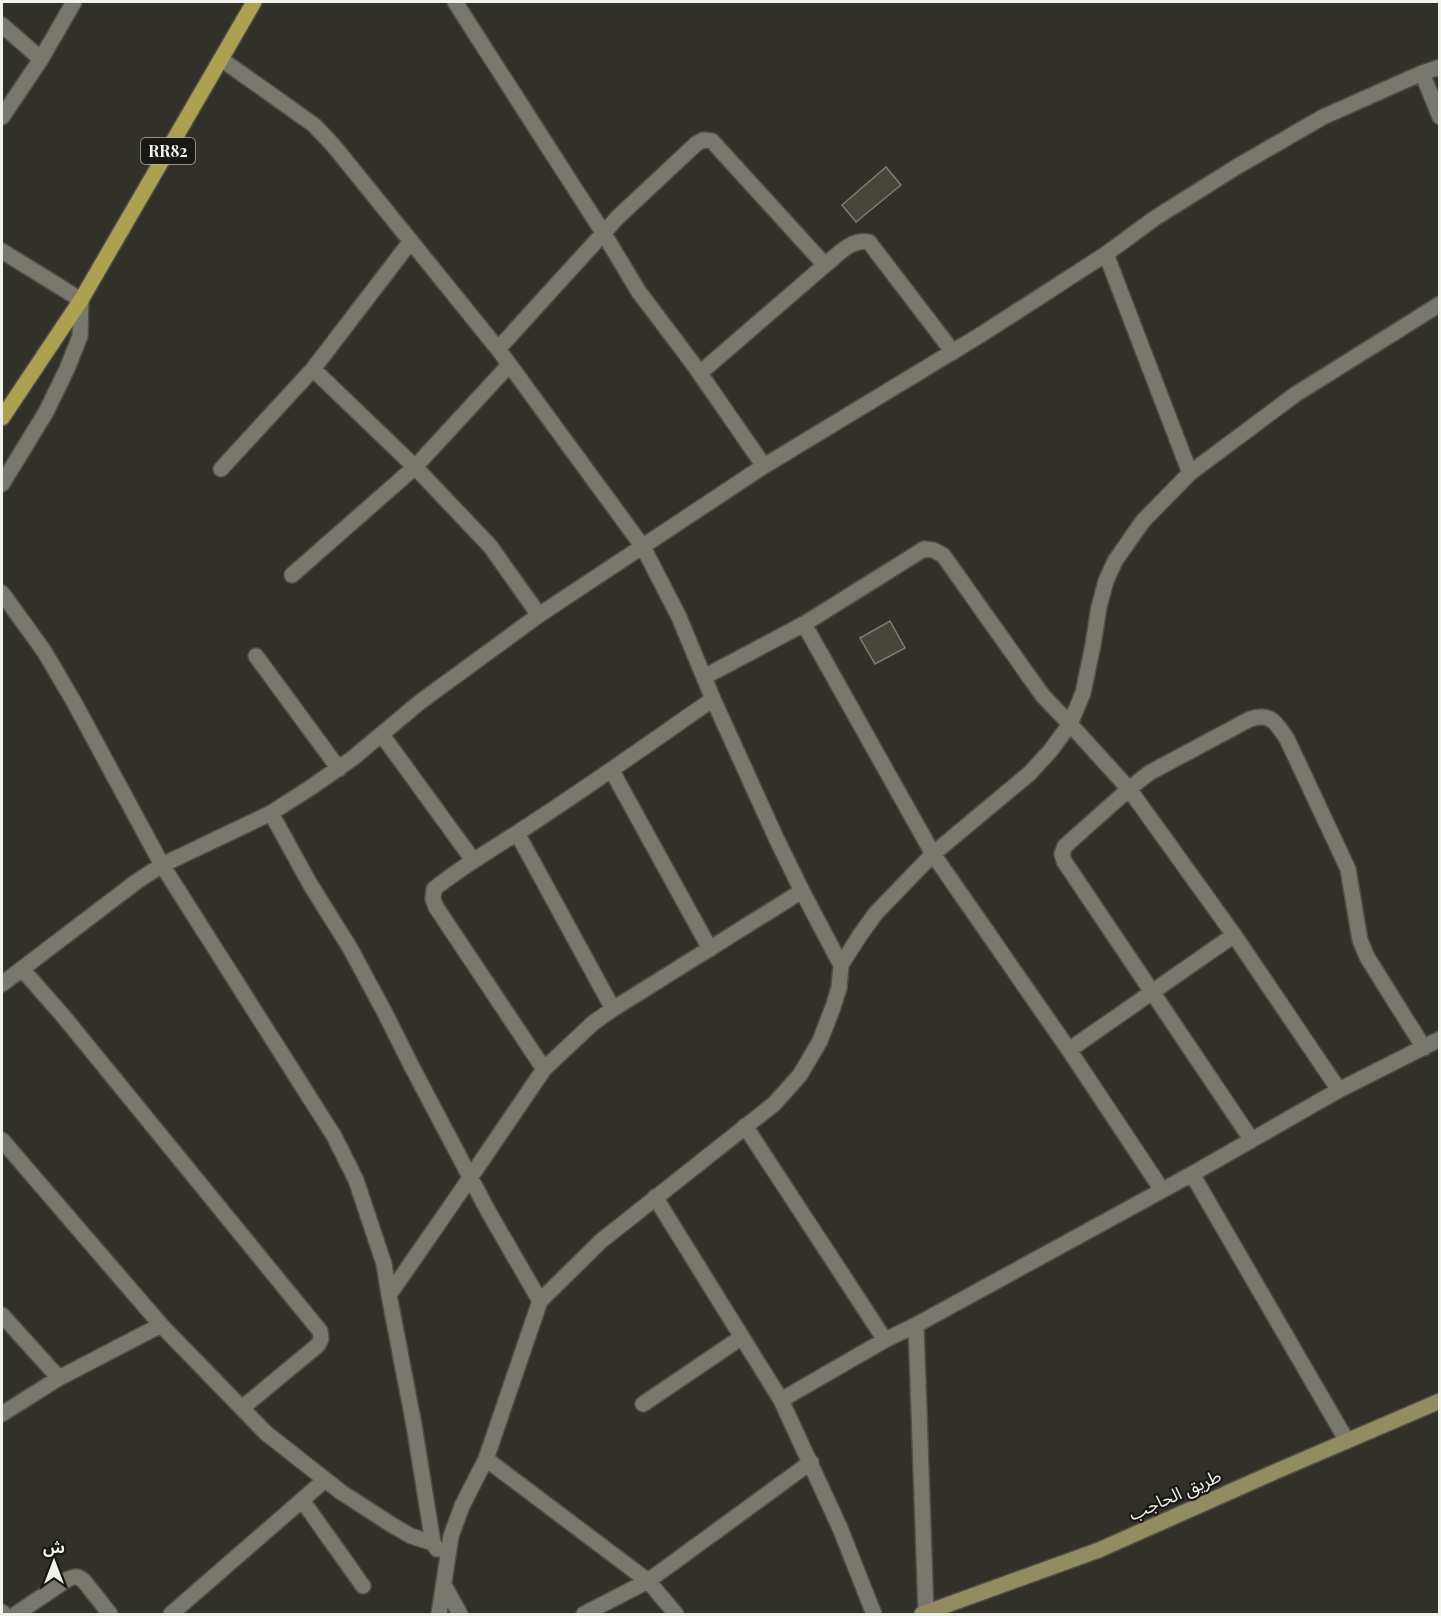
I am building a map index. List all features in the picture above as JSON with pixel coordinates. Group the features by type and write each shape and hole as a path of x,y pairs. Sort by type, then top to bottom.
{"main road":[{"name":"RR82","path":"2,418 81,300 254,2"}],"street":[{"path":"2,117 41,59 74,2"},
{"path":"455,2 639,292 700,373 764,466"},
{"path":"2,25 41,59"},
{"path":"221,59 314,125 333,145 498,349 643,547 679,617 713,699 802,891 841,965"},
{"path":"2,984 128,888 162,865 271,813 339,769 420,702 539,615 764,466 953,352 1247,160 1323,117 1440,67"},
{"path":"1422,73 1440,117"},
{"path":"498,349 618,217 703,140 712,141 825,266"},
{"path":"221,469 313,369 411,241"},
{"path":"700,373 825,266 855,242 862,241 869,242 953,352"},
{"path":"2,251 81,300 80,336 67,369 46,412 2,484"},
{"path":"1106,254 1190,473"},
{"path":"439,1614 449,1544 456,1520 486,1459 540,1301 601,1241 774,1104 800,1075 820,1041 833,1007 839,988 841,965 876,913 933,854 1030,773 1070,724 1083,693 1106,581 1115,561 1143,521 1190,473 1296,394 1440,304"},
{"path":"292,575 415,467 509,365"},
{"path":"313,369 415,467 490,546 539,615"},
{"path":"704,677 804,624 916,553 924,549 943,555 1043,696 1129,789 1234,935 1339,1090"},
{"path":"2,593 44,651 162,865 334,1137 356,1180 384,1264 433,1543 447,1562"},
{"path":"804,624 933,854 1069,1050 1162,1190"},
{"path":"256,656 339,769"},
{"path":"544,1069 436,907 433,899 434,889 473,860 612,771 713,699"},
{"path":"1251,1139 1064,861 1062,854 1065,846 1149,773 1250,719 1258,716 1266,717 1276,723 1287,739 1348,869 1360,940 1367,957 1424,1048"},
{"path":"382,735 473,860"},
{"path":"612,771 710,949"},
{"path":"271,813 310,884 360,966 470,1178 540,1301"},
{"path":"517,833 613,1009"},
{"path":"389,1295 544,1069 593,1023 613,1009 802,891"},
{"path":"1069,1050 1234,935"},
{"path":"22,969 64,1017 320,1331 321,1339 318,1345 242,1408"},
{"path":"781,1400 885,1340 1192,1174 1339,1090 1440,1039"},
{"path":"745,1126 885,1340"},
{"path":"2,1140 161,1325 266,1432 325,1480 392,1525 411,1536 433,1543"},
{"path":"1192,1174 1347,1441"},
{"path":"655,1197 781,1400 840,1528 874,1614"},
{"path":"2,1315 59,1378"},
{"path":"2,1414 59,1378 161,1325"},
{"path":"916,1325 924,1614"},
{"path":"643,1404 742,1337"},
{"name":"طريق الحاجب","path":"924,1614 1099,1550 1440,1401"},
{"path":"486,1459 648,1581 676,1614"},
{"path":"584,1614 648,1581 811,1462"},
{"path":"171,1614 325,1480"},
{"path":"302,1500 363,1586"},
{"path":"16,1614 74,1576 84,1581 110,1614"},
{"path":"444,1585 460,1614"}],"building":[{"path":"886,167 901,185 856,222 842,205"},
{"path":"890,621 905,648 875,664 860,638"}]}
